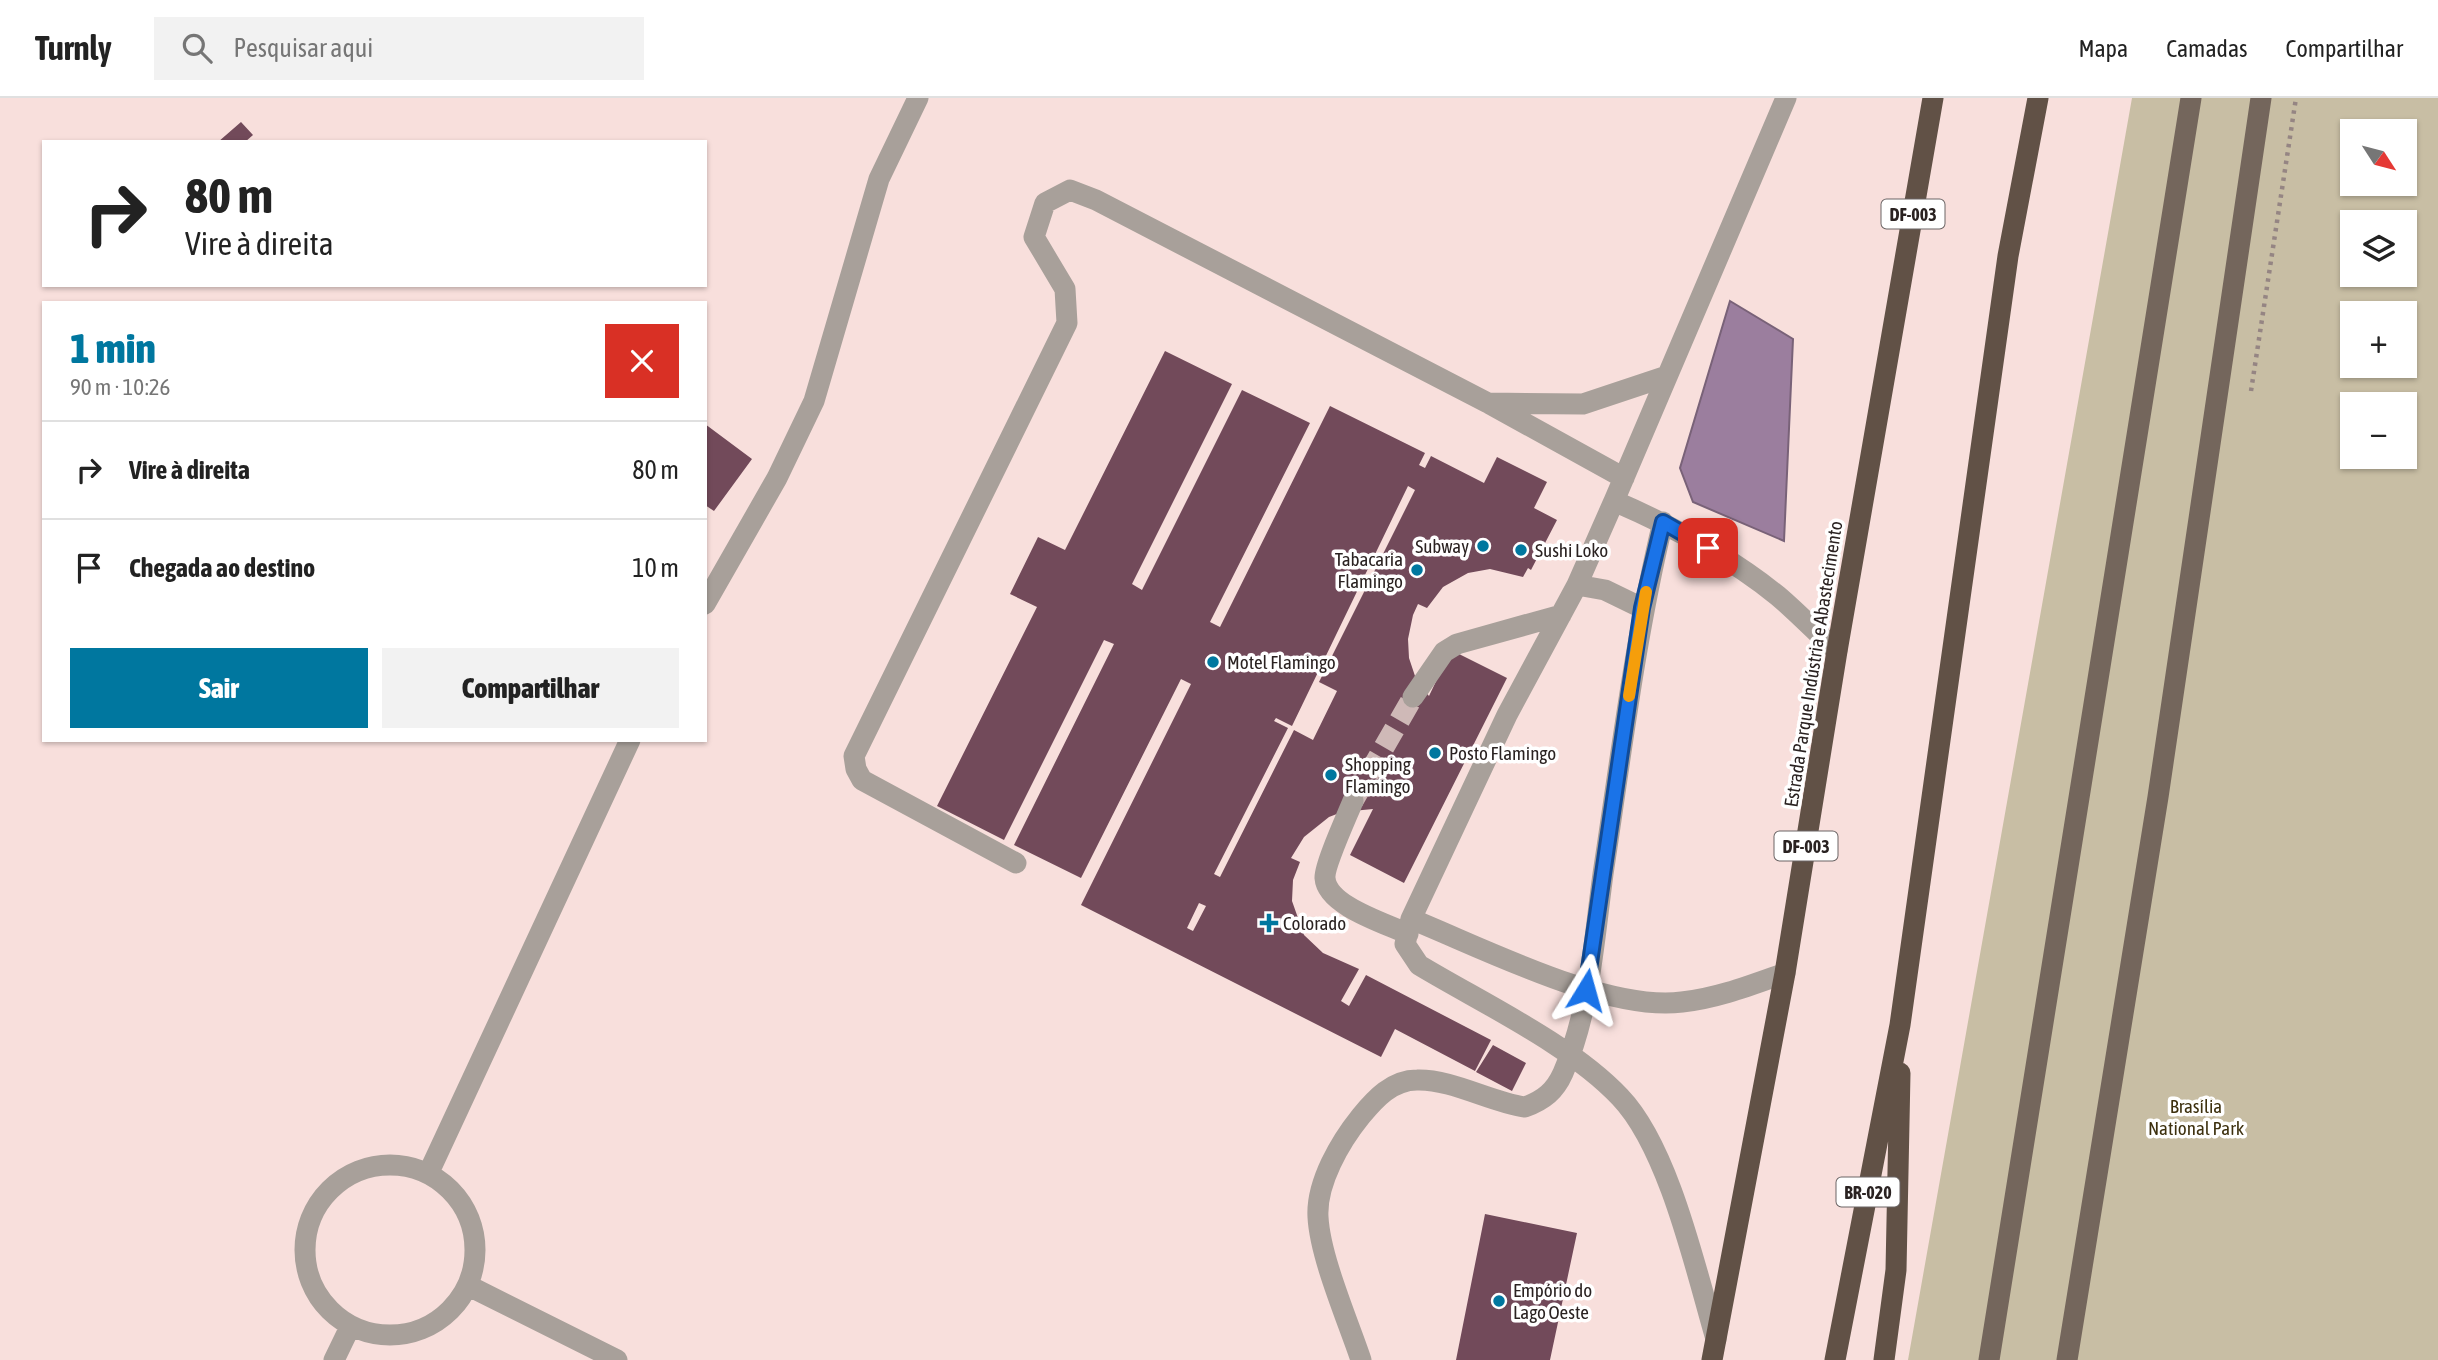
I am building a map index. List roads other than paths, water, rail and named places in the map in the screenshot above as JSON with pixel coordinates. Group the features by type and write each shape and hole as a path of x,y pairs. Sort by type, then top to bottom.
{"highway":[{"name":"Estrada Parque Indústria e Abastecimento","path":"1714,1350 1785,973 1837,651 1933,98"},
{"path":"1884,1360 1896,1270 1900,1025 2008,256 2038,98"},
{"name":"BR-020","path":"1835,1360 1900,1025"}],"main road":[{"path":"1989,1360 2190,98"},
{"path":"2067,1360 2158,797 2261,98"}],"street":[{"path":"707,600 777,478 814,401 879,179 919,98"},
{"path":"1714,1350 1677,1209 1653,1148 1621,1098 1570,1054 1419,965 1405,944 1409,927 1507,715 1577,585 1786,98"},
{"path":"1016,863 862,780 856,769 854,756 1067,323 1065,289 1034,237 1045,202 1070,190 1096,201 1488,403 1624,478"},
{"path":"1488,403 1583,404 1667,376"},
{"path":"1614,501 1663,522 1730,562 1778,596 1837,651"},
{"path":"1361,1360 1331,1275 1317,1217 1329,1169 1355,1124 1377,1096 1399,1084 1417,1080 1525,1107 1542,1100 1553,1091 1570,1054 1586,990 1642,608 1663,522"},
{"path":"1577,585 1605,590 1642,608"},
{"path":"1413,697 1444,652 1457,644 1561,615"},
{"path":"429,1172 629,742"},
{"path":"1353,801 1324,876 1328,890 1337,901 1586,990 1622,999 1679,1003 1730,993 1785,973"},
{"path":"396,1164 429,1172 455,1192 472,1220 477,1253 469,1286 448,1314 418,1332 384,1336 351,1327 324,1306 308,1277 304,1244 313,1212 334,1185 363,1168 396,1164"},
{"path":"469,1286 617,1360"},
{"path":"334,1360 351,1327"}],"tunnel":[{"path":"1353,801 1413,697"}],"place":[{"name":"Subway","path":"1483,546"},
{"name":"Sushi Loko","path":"1521,550"},
{"name":"Tabacaria Flamingo","path":"1417,570"},
{"name":"Motel Flamingo","path":"1213,662"},
{"name":"Posto Flamingo","path":"1435,753"},
{"name":"Shopping Flamingo","path":"1331,775"},
{"name":"Colorado","path":"1269,923"},
{"name":"Empório do Lago Oeste","path":"1499,1301"}],"park label":[{"name":"Brasília National Park","path":"2196,1117"}]}
